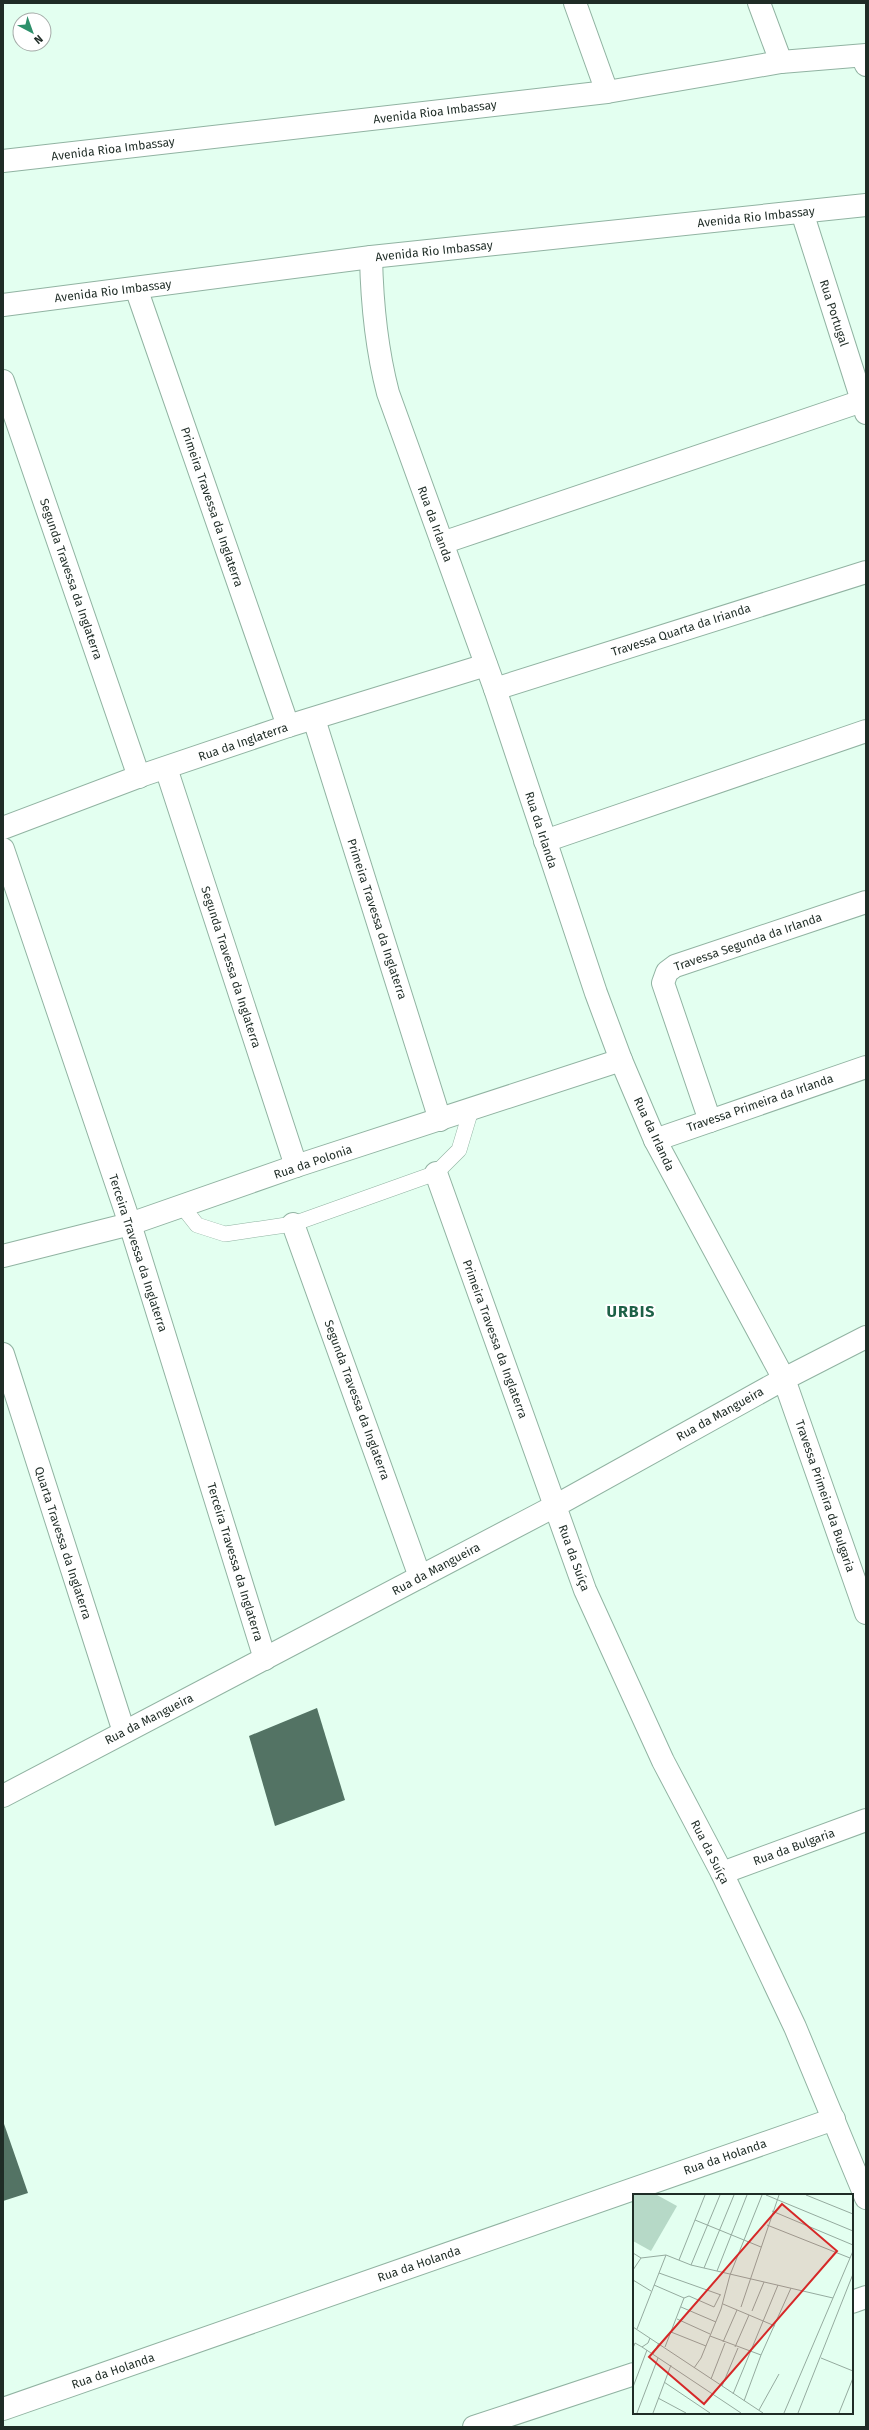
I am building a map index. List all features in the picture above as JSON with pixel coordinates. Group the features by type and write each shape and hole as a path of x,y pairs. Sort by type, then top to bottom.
{"street":[{"path":"575,3 608,92"},
{"path":"759,3 781,62"},
{"name":"Avenida Rioa Imbassay","path":"3,161 608,92 781,62 865,59"},
{"name":"Avenida Rio Imbassay","path":"3,305 371,257 866,205"},
{"name":"Rua Portugal","path":"802,212 864,407"},
{"name":"Rua da Irlanda","path":"371,257 372,306 377,352 388,393 495,689 596,993 621,1060 655,1140 784,1379"},
{"name":"Primeira Travessa da Inglaterra","path":"136,288 288,726"},
{"name":"Segunda Travessa da Inglaterra","path":"3,381 139,777"},
{"path":"442,543 864,407"},
{"name":"Travessa Quarta da Irianda","path":"495,689 866,572"},
{"name":"Rua da Inglaterra","path":"3,828 139,777 288,726 486,665"},
{"name":"Primeira Travessa da Inglaterra","path":"314,719 440,1120"},
{"path":"545,841 866,731"},
{"name":"Segunda Travessa da Inglaterra","path":"166,768 296,1166"},
{"name":"Terceira Travessa da Inglaterra","path":"3,849 130,1224 265,1659"},
{"name":"Travessa Segunda da Irlanda","path":"710,1121 663,983 667,972 674,966 866,902"},
{"name":"Rua da Polonia","path":"3,1256 130,1224 296,1166 472,1110 621,1060"},
{"name":"Travessa Primeira da Irlanda","path":"655,1140 866,1067"},
{"name":"Primeira Travessa da Inglaterra","path":"436,1173 555,1506"},
{"name":"Segunda Travessa da Inglaterra","path":"293,1224 420,1577"},
{"name":"Rua da Mangueira","path":"3,1796 555,1506 784,1379 866,1337"},
{"name":"Quarta Travessa da Inglaterra","path":"3,1354 124,1732"},
{"name":"Travessa Primeira da Bulgaria","path":"784,1379 866,1613"},
{"name":"Rua da Suíça","path":"555,1506 585,1590 663,1761 722,1873 795,2027 866,2198"},
{"name":"Rua da Bulgaria","path":"722,1873 866,1820"},
{"name":"Rua da Holanda","path":"3,2409 834,2119"},
{"path":"853,2302 866,2297"},
{"path":"474,2427 633,2374"}],"lane":[{"path":"182,1206 197,1225 226,1234 293,1224 436,1173 459,1150 472,1110"}],"building":[{"path":"317,1708 345,1800 275,1826 249,1736"},
{"path":"3,2121 28,2193 3,2201"}],"district":[{"name":"URBIS","path":"631,1311"}]}
